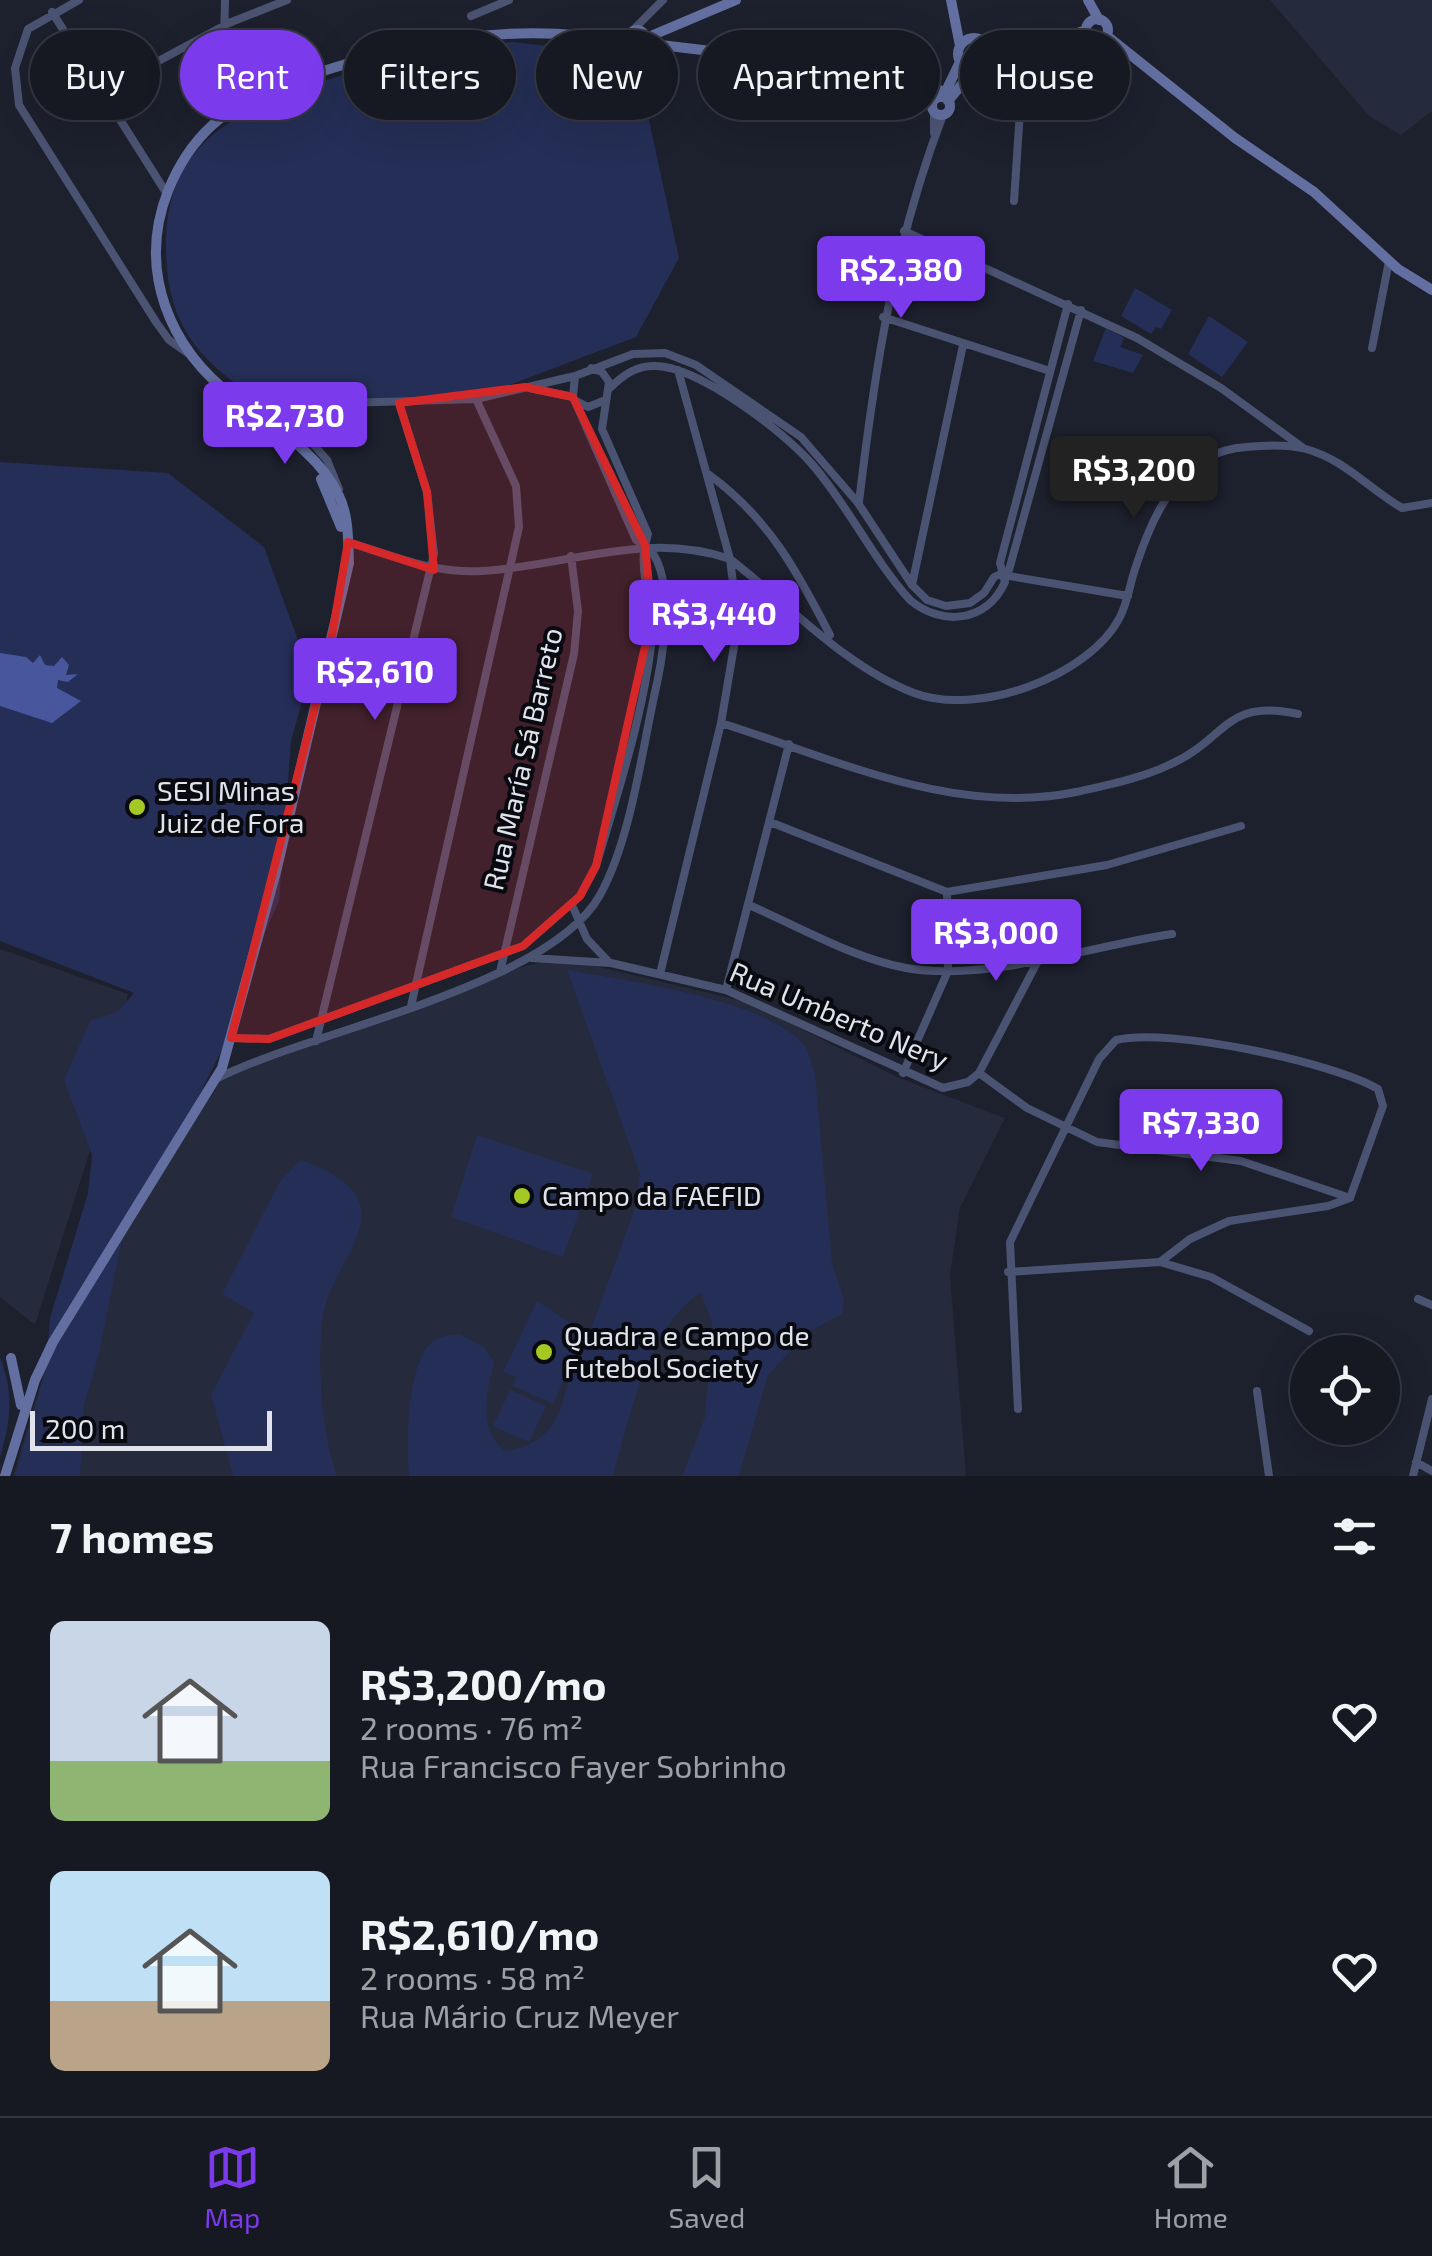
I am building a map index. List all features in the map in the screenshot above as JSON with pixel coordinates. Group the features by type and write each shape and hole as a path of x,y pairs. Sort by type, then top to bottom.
{"street":[{"path":"78,0 28,29 17,54 19,105 169,340 231,396 314,458 341,499"},
{"path":"224,30 225,0"},
{"path":"160,60 224,25 287,0"},
{"path":"471,16 509,0"},
{"path":"641,30 663,0"},
{"path":"655,30 736,0"},
{"path":"951,0 960,46"},
{"path":"1088,0 1108,30"},
{"path":"52,12 63,30"},
{"path":"1086,30 1092,21 1099,20"},
{"path":"324,70 436,38 536,33"},
{"path":"678,42 920,76 945,97 949,109 940,113"},
{"path":"1130,55 1235,138 1314,192 1389,261 1432,290"},
{"path":"945,97 960,62"},
{"path":"945,97 960,84"},
{"path":"120,120 167,194"},
{"path":"188,354 170,323 157,281 156,239 167,194 191,148 217,120"},
{"path":"848,512 858,503 883,317 937,120"},
{"path":"1014,201 1019,120"},
{"path":"904,231 1082,310 1222,388 1302,448 1340,462 1402,508 1432,502"},
{"path":"1372,348 1389,261"},
{"path":"216,1080 528,959 579,923 600,894 621,836 660,672 664,600 652,551 636,540 602,429 610,388 638,368 652,366 678,371 741,407 794,445 848,512 902,592 931,614 960,617 984,610 1003,588 1000,563 1068,304"},
{"path":"278,404 476,399 574,376 650,352 675,356 746,398 801,437 858,503 912,585 936,604 960,606 984,593 994,578 1009,570 1082,310"},
{"path":"883,317 1050,371"},
{"path":"912,585 963,345"},
{"path":"660,974 721,723 738,624 730,559 675,356"},
{"path":"590,368 602,372 610,388"},
{"path":"574,376 574,399 621,494"},
{"path":"525,388 594,407 605,400"},
{"path":"6,1474 40,1369 216,1080 231,1038 330,647 349,563 341,499 327,460 270,394"},
{"path":"741,407 746,398"},
{"path":"411,1006 513,568 519,527 516,486 476,399"},
{"path":"316,1042 432,570 435,536 427,492 399,403"},
{"path":"274,426 325,484 348,542 432,570 513,568 645,545 689,547 730,559 872,670 917,694 985,699 1034,686 1062,670 1106,635 1120,618 1158,514 1190,466 1219,450 1302,448"},
{"path":"794,445 801,437"},
{"path":"708,474 764,522 793,565 832,641"},
{"path":"231,1038 260,1040 319,1023 523,946 572,905 596,866 646,669 652,615 642,557 645,545"},
{"name":"Rua María Sá Barreto","path":"500,972 501,954 574,654 578,611 570,556"},
{"path":"1002,575 1128,596"},
{"path":"646,669 660,672"},
{"path":"721,723 925,790 1050,795 1170,765 1244,712 1261,708 1298,714"},
{"path":"726,990 789,744"},
{"path":"627,747 641,751"},
{"path":"770,822 947,892 1107,864 1240,826"},
{"path":"606,832 621,836"},
{"path":"903,1073 948,971 947,892"},
{"path":"748,904 885,962 948,971 1172,934"},
{"path":"572,905 597,953 611,963"},
{"name":"Rua Umberto Nery","path":"528,959 559,957 611,963 726,990 776,1009 903,1073 943,1088 968,1082 980,1072 1038,959"},
{"path":"1018,1409 1008,1272 1010,1242 1099,1059 1116,1040 1141,1038 1261,1050 1358,1079 1383,1094 1380,1116 1350,1198 1328,1206 1229,1221 1190,1239 1160,1262"},
{"path":"260,1040 267,1049 261,1062"},
{"path":"980,1072 1007,1096 1064,1127 1114,1146 1242,1161 1350,1198"},
{"path":"6,1474 21,1405 48,1340 106,1258"},
{"path":"1008,1272 1160,1262 1210,1277 1309,1331"},
{"path":"1418,1300 1432,1305"},
{"path":"11,1358 21,1405"},
{"path":"1256,1391 1269,1476"},
{"path":"1413,1476 1432,1399"},
{"path":"1416,1462 1432,1471"}],"highlighted area":[{"path":"525,387 573,397 645,545 652,615 596,866 580,896 523,946 269,1039 231,1038 330,647 348,542 434,570 427,492 399,403"}],"shaded area":[{"path":"1270,0 1432,0 1432,111 1401,135 1369,116"},
{"path":"516,42 536,45 536,120 649,120 679,258 636,337 483,395 299,400 279,388 259,400 238,386 191,340 173,302 166,253 168,215 177,183 192,157 211,136 234,120 324,120 324,82 344,75 344,120 516,120"},
{"path":"1135,288 1172,310 1161,329 1156,327 1151,334 1121,316"},
{"path":"1209,316 1248,342 1222,377 1188,354"},
{"path":"1106,328 1124,338 1120,347 1143,355 1133,373 1093,361"},
{"name":"SESI Minas Juiz de Fora","path":"0,462 168,473 264,547 310,673 291,741 279,901 248,970 226,1042 182,1129 125,1224 98,1358 84,1405 80,1476 15,1476 46,1368 50,1318 88,1193 92,1155 64,1080 90,1021 117,1012 134,993 0,941"},
{"path":"0,653 26,657 33,663 40,655 45,665 54,666 62,657 69,665 66,675 78,674 68,682 58,680 57,688 81,701 52,723 0,706"},
{"path":"0,949 128,994 93,1141 35,1325 0,1297"},
{"path":"543,962 587,964 747,1002 899,1078 1005,1118 960,1208 950,1275 966,1476 13,1476 52,1346 222,1079 514,969"},
{"path":"567,970 658,986 728,1004 786,1029 804,1045 811,1059 832,1263 844,1300 842,1314 807,1333 768,1375 739,1476 682,1476 705,1417 712,1323 701,1293 683,1307 655,1350 634,1402 613,1476 409,1476 408,1424 413,1382 426,1349 438,1338 460,1334 484,1347 494,1362 487,1421 496,1442 505,1451 522,1447 546,1432 560,1409 572,1363 553,1404 513,1386 516,1377 503,1372 537,1301 585,1333 579,1350 590,1332 635,1208 640,1174"},
{"name":"Campo da FAEFID","path":"477,1135 593,1174 563,1257 451,1217"},
{"path":"301,1160 336,1177 355,1194 362,1213 358,1233 328,1298 322,1322 322,1400 337,1476 233,1476 211,1394 254,1313 222,1294 280,1181"},
{"path":"0,1357 9,1407 0,1457"},
{"path":"510,1390 546,1406 529,1442 493,1426"}],"place":[{"name":"SESI Minas Juiz de Fora","path":"137,807"},
{"name":"Campo da FAEFID","path":"522,1196"},
{"name":"Quadra e Campo de Futebol Society","path":"544,1352"}]}
